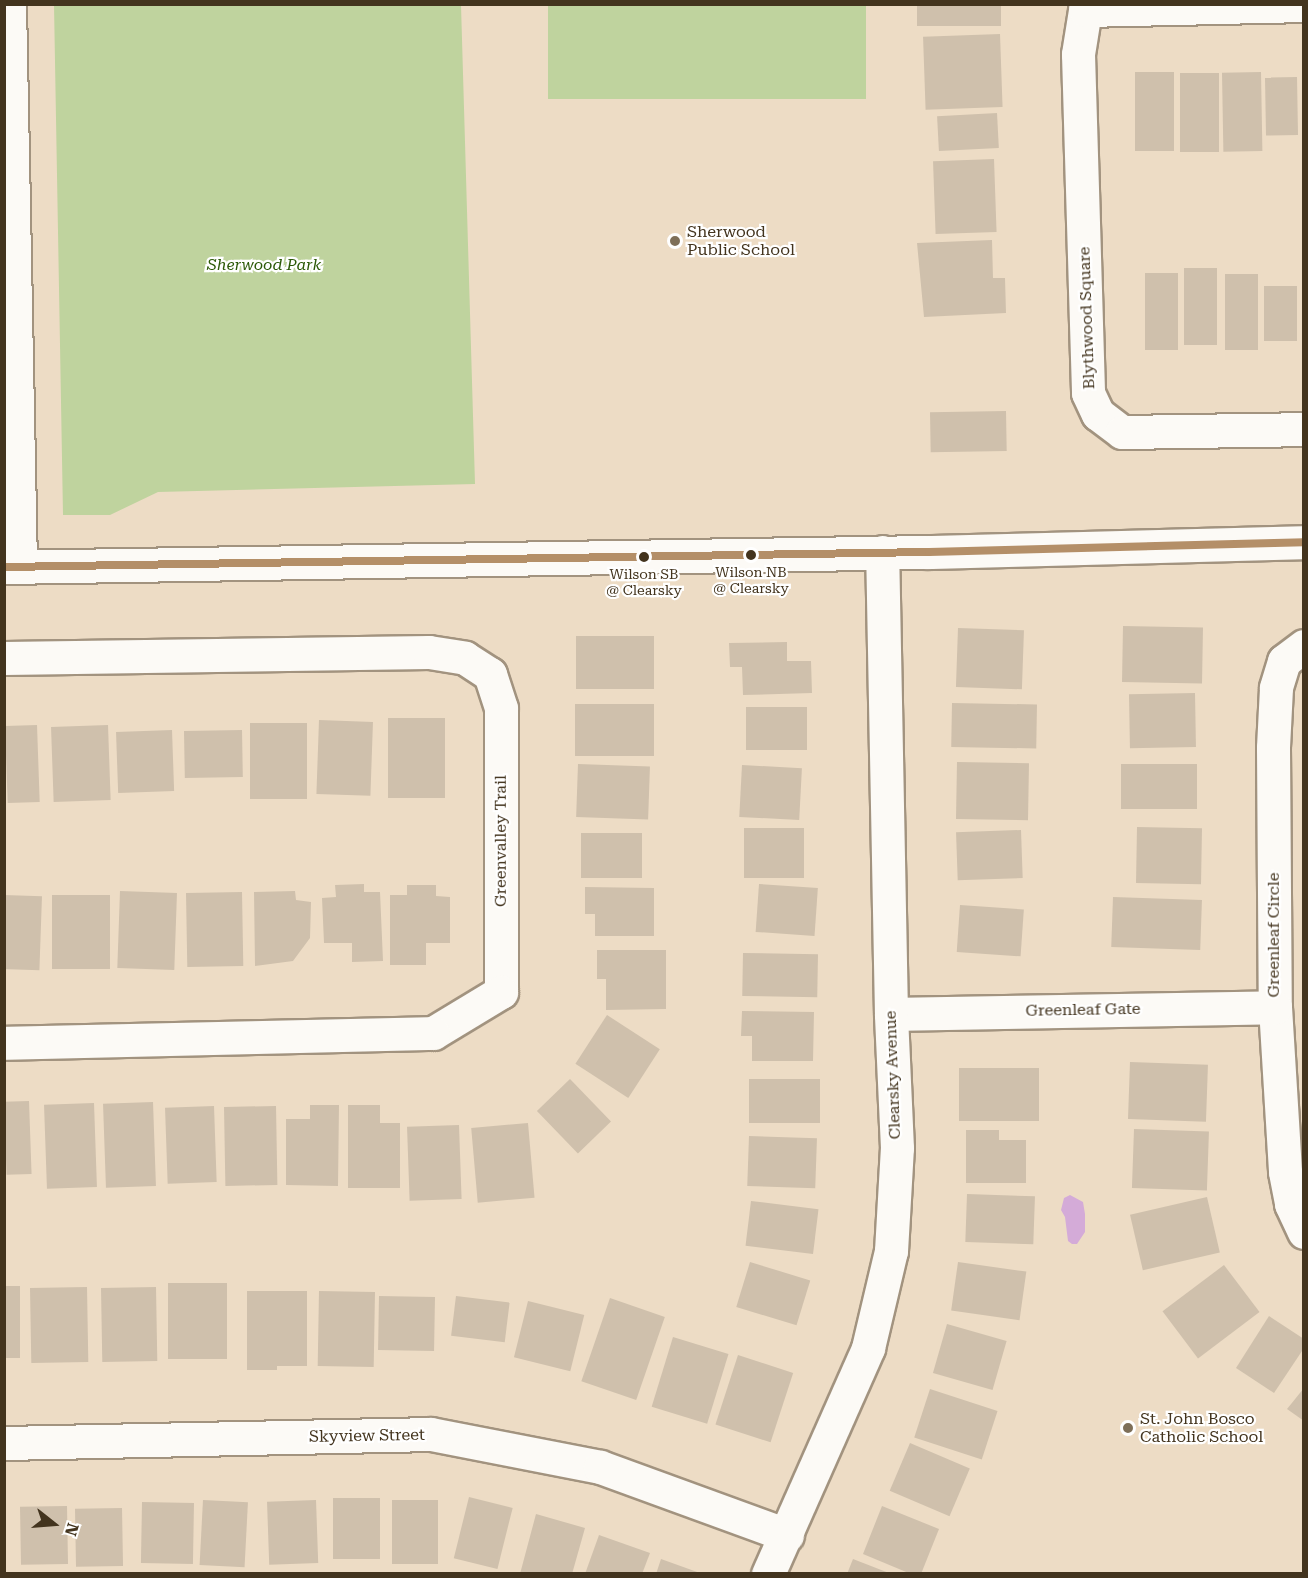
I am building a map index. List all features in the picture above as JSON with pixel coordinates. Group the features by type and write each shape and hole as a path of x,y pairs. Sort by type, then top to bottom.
{"street":[{"path":"9,4 13,567 882,552 1304,542"},
{"name":"Blythwood Square","path":"1304,5 1085,7 1078,54 1088,393 1098,414 1122,432 1304,429"},
{"name":"Clearsky Avenue","path":"768,1574 868,1348 891,1251 897,1148 891,1014 882,552"},
{"name":"Greenleaf Circle","path":"1304,646 1284,661 1276,688 1273,748 1275,1007 1285,1172 1291,1204 1304,1232"},
{"name":"Greenvalley Trail","path":"4,658 429,652 465,658 490,674 501,708 501,992 433,1033 4,1043"},
{"name":"Greenleaf Gate","path":"891,1014 1275,1007"},
{"name":"Skyview Street","path":"4,1443 430,1434 600,1467 787,1534"}],"green space":[{"name":"Sherwood Park","path":"54,5 461,5 475,484 158,492 110,515 63,515"},
{"path":"548,5 866,5 866,99 548,99"}],"shaded area":[{"path":"1070,1195 1083,1202 1085,1214 1085,1232 1077,1244 1068,1241 1065,1217 1061,1210 1064,1198"}],"building":[{"path":"917,4 1001,4 1001,26 917,26"},
{"path":"1000,34 1003,107 926,110 923,37"},
{"path":"1135,72 1174,72 1174,151 1135,151"},
{"path":"1261,72 1262,151 1223,152 1222,73"},
{"path":"1180,73 1219,73 1219,152 1180,152"},
{"path":"1297,77 1298,135 1266,136 1265,78"},
{"path":"997,113 999,148 939,151 937,116"},
{"path":"994,159 997,232 936,234 933,161"},
{"path":"992,240 993,278 1005,278 1006,313 924,317 917,243"},
{"path":"1184,268 1217,268 1217,345 1184,345"},
{"path":"1145,273 1178,273 1178,350 1145,350"},
{"path":"1225,274 1258,274 1258,350 1225,350"},
{"path":"1264,286 1297,286 1297,341 1264,341"},
{"path":"1006,411 1007,451 931,452 930,412"},
{"path":"1123,626 1203,627 1202,683 1122,682"},
{"path":"958,628 1024,630 1022,689 956,687"},
{"path":"576,636 654,636 654,689 576,689"},
{"path":"787,642 787,661 811,661 812,693 743,695 742,667 730,667 729,643"},
{"path":"1195,693 1196,747 1130,748 1129,694"},
{"path":"952,703 1037,704 1036,748 951,747"},
{"path":"575,704 654,704 654,756 575,756"},
{"path":"746,707 807,707 807,750 746,750"},
{"path":"388,718 445,718 445,798 388,798"},
{"path":"319,720 373,722 370,796 316,794"},
{"path":"250,723 307,723 307,799 250,799"},
{"path":"37,725 40,802 8,803 5,726"},
{"path":"108,725 111,800 54,802 51,727"},
{"path":"172,730 174,791 118,793 116,732"},
{"path":"242,730 243,777 185,778 184,731"},
{"path":"957,762 1029,763 1028,820 956,819"},
{"path":"578,764 650,767 648,819 576,817"},
{"path":"1121,764 1197,764 1197,809 1121,809"},
{"path":"742,765 802,768 799,820 739,817"},
{"path":"1137,827 1202,828 1201,884 1136,883"},
{"path":"744,828 804,828 804,878 744,878"},
{"path":"1021,830 1023,878 958,880 956,832"},
{"path":"581,833 642,833 642,878 581,878"},
{"path":"364,884 364,892 380,892 383,961 352,962 352,943 324,943 322,898 336,897 335,885"},
{"path":"759,884 818,888 815,936 756,932"},
{"path":"407,885 436,885 436,896 450,897 450,943 426,943 426,965 390,965 390,895 407,895"},
{"path":"585,887 654,888 654,936 595,936 595,914 585,914"},
{"path":"120,891 177,893 174,970 117,968"},
{"path":"295,891 296,900 311,902 310,938 293,961 255,966 254,892"},
{"path":"242,892 243,966 187,967 186,893"},
{"path":"4,895 42,896 39,970 4,969"},
{"path":"52,895 110,895 110,969 52,969"},
{"path":"1113,897 1202,900 1200,950 1111,947"},
{"path":"960,905 1024,909 1021,956 957,952"},
{"path":"597,950 666,950 666,1009 606,1010 606,979 597,979"},
{"path":"743,953 818,954 817,997 742,996"},
{"path":"742,1011 814,1012 813,1061 752,1061 752,1036 741,1036"},
{"path":"607,1015 660,1049 628,1098 575,1064"},
{"path":"1130,1062 1208,1065 1206,1122 1128,1119"},
{"path":"959,1068 1039,1068 1039,1121 959,1121"},
{"path":"570,1079 611,1121 578,1153 537,1111"},
{"path":"749,1079 820,1079 820,1123 749,1123"},
{"path":"29,1101 32,1174 7,1175 4,1102"},
{"path":"153,1102 156,1186 106,1188 103,1104"},
{"path":"94,1103 97,1187 47,1189 44,1105"},
{"path":"310,1105 339,1105 338,1186 286,1185 286,1119 310,1119"},
{"path":"348,1105 380,1105 380,1123 400,1123 400,1188 348,1188"},
{"path":"214,1106 217,1182 168,1184 165,1108"},
{"path":"276,1106 277,1185 225,1186 224,1107"},
{"path":"528,1123 535,1198 478,1203 471,1128"},
{"path":"459,1125 462,1199 410,1201 407,1127"},
{"path":"1134,1129 1209,1132 1207,1191 1132,1188"},
{"path":"966,1130 999,1130 999,1140 1026,1140 1026,1183 966,1183"},
{"path":"749,1136 817,1138 815,1188 747,1186"},
{"path":"967,1194 1035,1196 1033,1244 965,1242"},
{"path":"1207,1197 1220,1253 1143,1270 1130,1215"},
{"path":"751,1201 818,1209 813,1254 746,1246"},
{"path":"750,1262 810,1280 797,1325 736,1307"},
{"path":"958,1262 1026,1272 1020,1320 951,1311"},
{"path":"1224,1265 1260,1312 1198,1358 1163,1311"},
{"path":"168,1283 227,1283 227,1359 168,1359"},
{"path":"4,1286 20,1286 20,1358 4,1358"},
{"path":"87,1287 88,1362 31,1363 30,1288"},
{"path":"156,1287 157,1361 102,1362 101,1288"},
{"path":"247,1291 307,1291 307,1366 277,1366 277,1370 247,1370"},
{"path":"319,1291 375,1292 374,1367 318,1366"},
{"path":"379,1296 435,1297 434,1351 378,1350"},
{"path":"456,1296 510,1303 505,1342 451,1336"},
{"path":"610,1298 665,1317 636,1400 581,1381"},
{"path":"528,1301 584,1315 570,1371 514,1357"},
{"path":"1269,1316 1304,1339 1304,1348 1274,1393 1236,1368"},
{"path":"947,1324 1007,1341 993,1390 933,1373"},
{"path":"673,1337 728,1354 707,1424 652,1407"},
{"path":"738,1355 793,1373 771,1442 715,1424"},
{"path":"1304,1388 1304,1421 1287,1409"},
{"path":"930,1389 998,1411 982,1459 914,1438"},
{"path":"910,1443 970,1468 950,1516 890,1491"},
{"path":"469,1497 513,1508 497,1569 454,1558"},
{"path":"333,1498 380,1498 380,1559 333,1559"},
{"path":"203,1500 248,1502 245,1567 200,1565"},
{"path":"316,1500 318,1563 269,1565 267,1502"},
{"path":"392,1500 438,1500 438,1564 392,1564"},
{"path":"142,1502 194,1503 193,1564 141,1563"},
{"path":"67,1506 68,1564 21,1565 20,1507"},
{"path":"882,1506 939,1529 921,1574 911,1574 863,1554"},
{"path":"122,1508 123,1566 76,1567 75,1509"},
{"path":"536,1514 585,1528 572,1574 520,1574"},
{"path":"599,1535 650,1553 642,1574 585,1574"},
{"path":"661,1559 700,1573 700,1574 656,1574"},
{"path":"853,1559 889,1573 889,1574 847,1574"}],"transit line":[{"path":"4,567 929,552 1304,542"}],"place":[{"name":"Sherwood Public School","path":"675,241"},
{"name":"Wilson NB @ Clearsky","path":"751,555"},
{"name":"Wilson SB @ Clearsky","path":"644,557"},
{"name":"St. John Bosco Catholic School","path":"1128,1428"}]}
